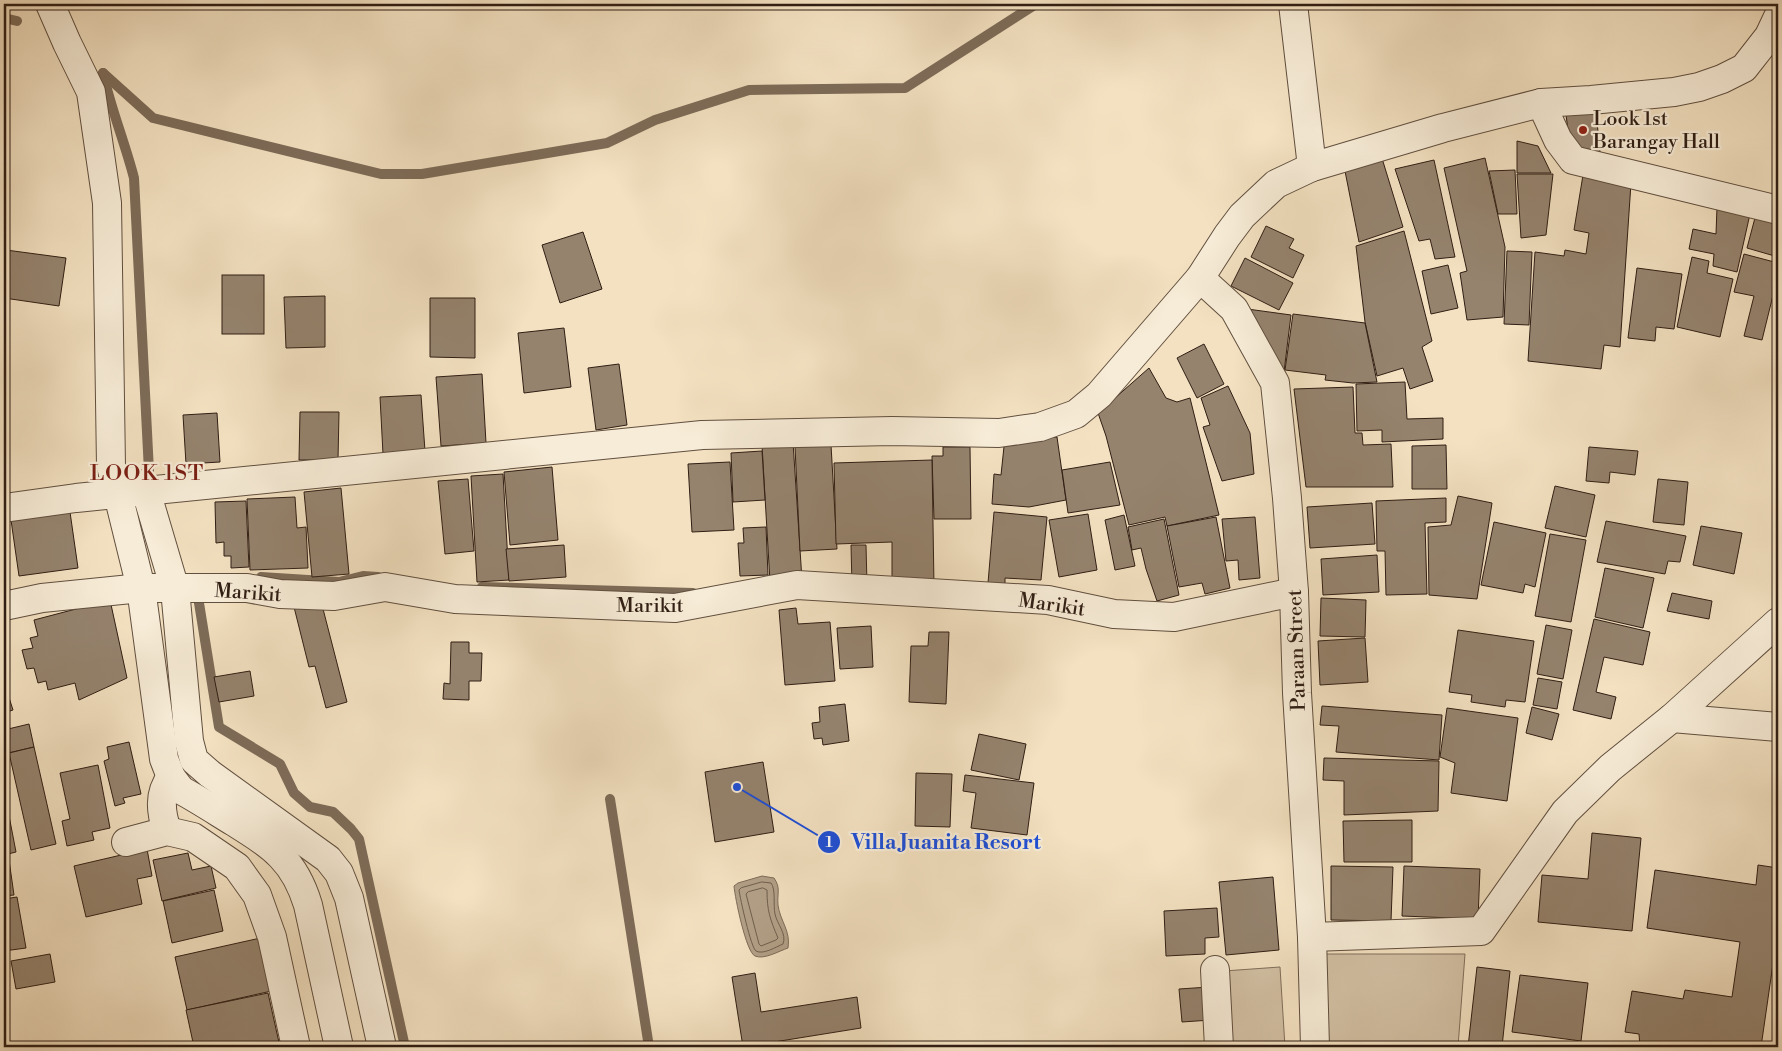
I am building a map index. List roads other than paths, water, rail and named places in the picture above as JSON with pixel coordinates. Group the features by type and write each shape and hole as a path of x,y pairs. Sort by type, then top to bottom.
{"street":[{"path":"50,4 91,92 107,203 111,466 120,494 142,588 164,759 171,777 182,790 270,845 289,865 302,886 308,905 339,1047"},
{"path":"1293,4 1312,167"},
{"path":"4,508 146,491 702,435 892,431 999,433 1040,427 1076,414 1100,395 1200,278 1242,216 1276,184 1312,167 1444,128 1541,103 1591,100 1699,88 1744,68 1769,36 1778,17"},
{"path":"1541,103 1558,140 1574,160 1778,210"},
{"name":"Paraan Street","path":"1200,278 1234,309 1275,383 1287,498 1294,592 1297,693 1312,937 1315,1047"},
{"path":"111,466 146,491 175,589 190,741 194,760 210,774 328,859 339,873 349,898 382,1047"},
{"name":"Marikit","path":"4,606 42,598 142,588 247,588 280,594 334,596 385,587 455,599 675,608 797,585 1048,600 1114,614 1174,617 1294,592"},
{"path":"1312,937 1482,931 1565,812 1610,768 1672,718 1778,622"},
{"path":"1672,718 1778,727"},
{"path":"167,832 161,814 162,796 165,785 171,777"},
{"path":"126,842 167,832 193,837 238,867 258,895 272,937 296,1047"},
{"path":"1215,970 1219,1047"}],"water":[{"path":"762,876 774,878 777,885 778,905 789,942 788,948 759,957 755,956 748,945 734,886"}],"waterway":[{"path":"103,73 153,118 381,174 422,174 607,143 655,120 749,90 905,88 1036,4"},
{"path":"4,18 17,21"},
{"path":"103,73 134,178 149,471"},
{"path":"261,577 339,582 363,576 378,577"},
{"path":"482,587 693,593"},
{"path":"199,603 219,727 280,764 294,793 310,807 333,812 359,839 405,1047"},
{"path":"610,799 649,1047"}],"place":[{"name":"Look 1st Barangay Hall","path":"1583,130"},
{"name":"Villa Juanita Resort","path":"737,787"}],"district":[{"name":"LOOK 1ST","path":"147,472"}]}
